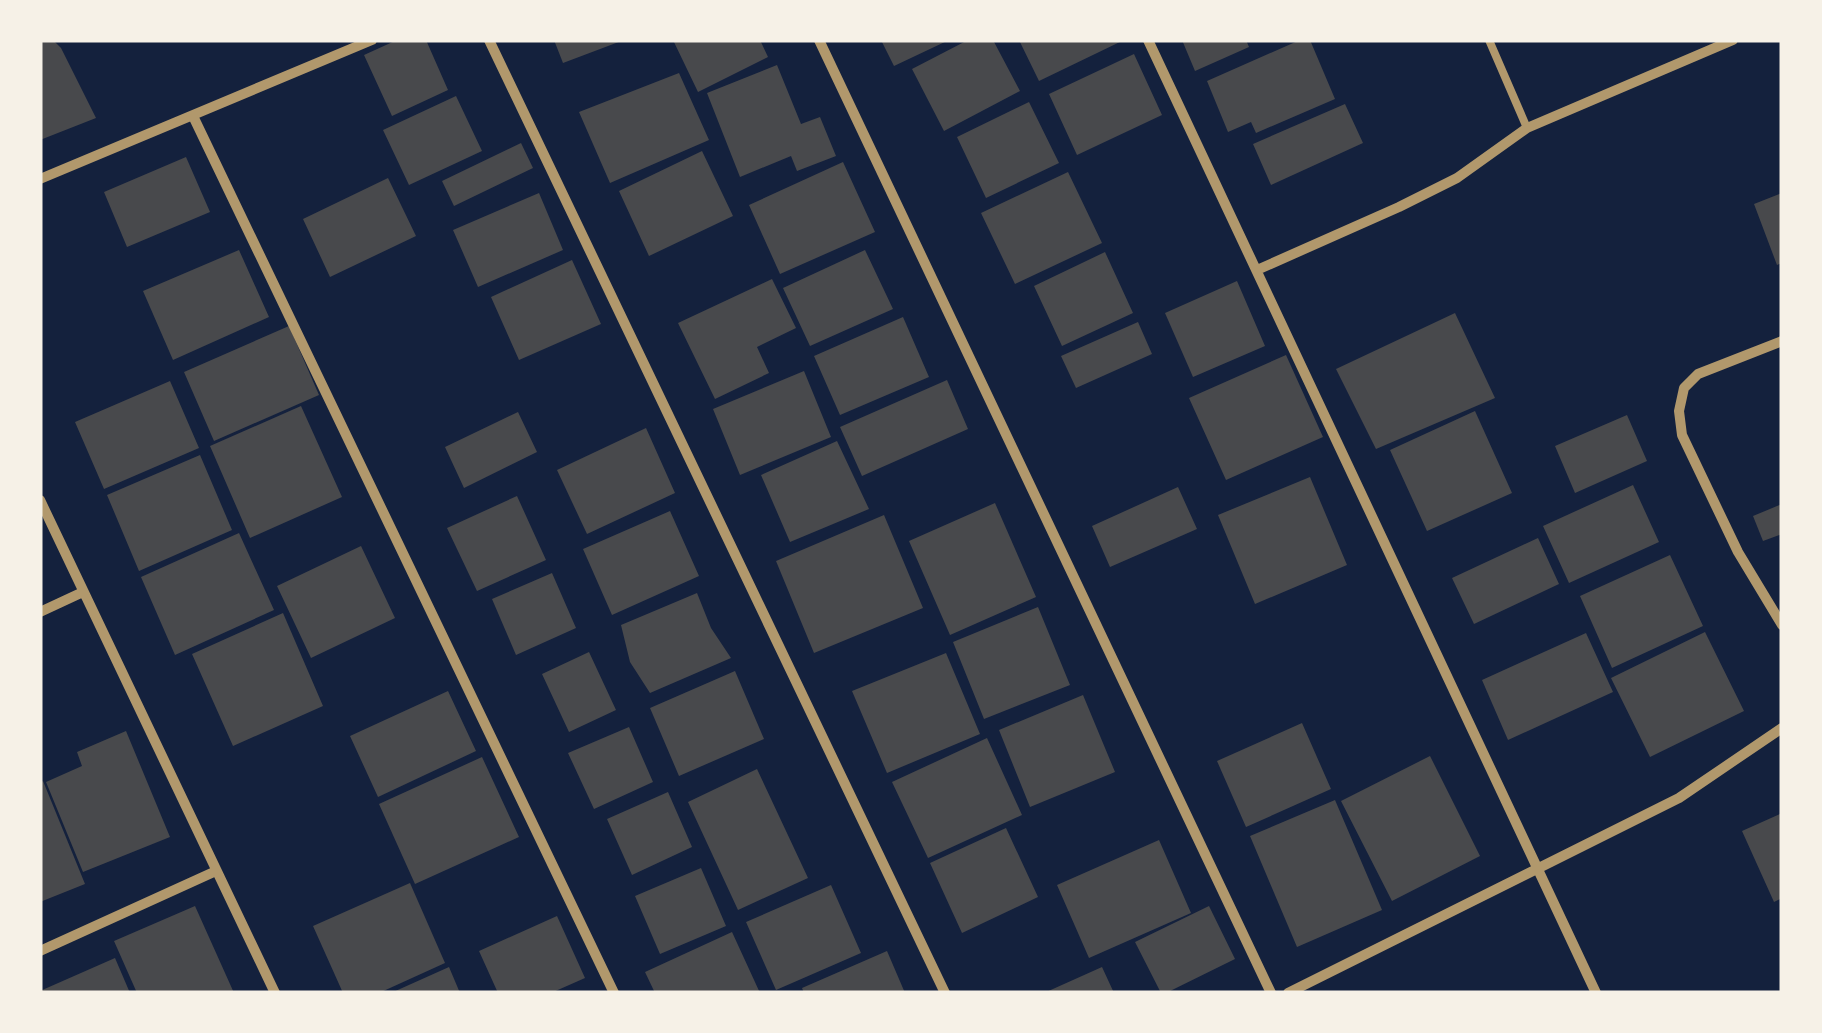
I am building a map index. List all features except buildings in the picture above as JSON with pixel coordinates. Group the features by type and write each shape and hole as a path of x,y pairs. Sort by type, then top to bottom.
{"street":[{"path":"40,179 372,40"},
{"path":"490,40 945,993"},
{"path":"819,40 1271,993"},
{"path":"1148,40 1596,993"},
{"path":"1256,270 1458,178 1527,128 1716,43 1733,40"},
{"path":"192,116 614,993"},
{"path":"1782,341 1698,374 1684,388 1679,411 1682,435 1738,552 1782,625"},
{"path":"40,500 274,993"},
{"path":"40,612 83,592"},
{"path":"1288,993 1679,798 1782,728"},
{"path":"40,951 216,870"}],"lane":[{"path":"1490,40 1527,128"}]}
